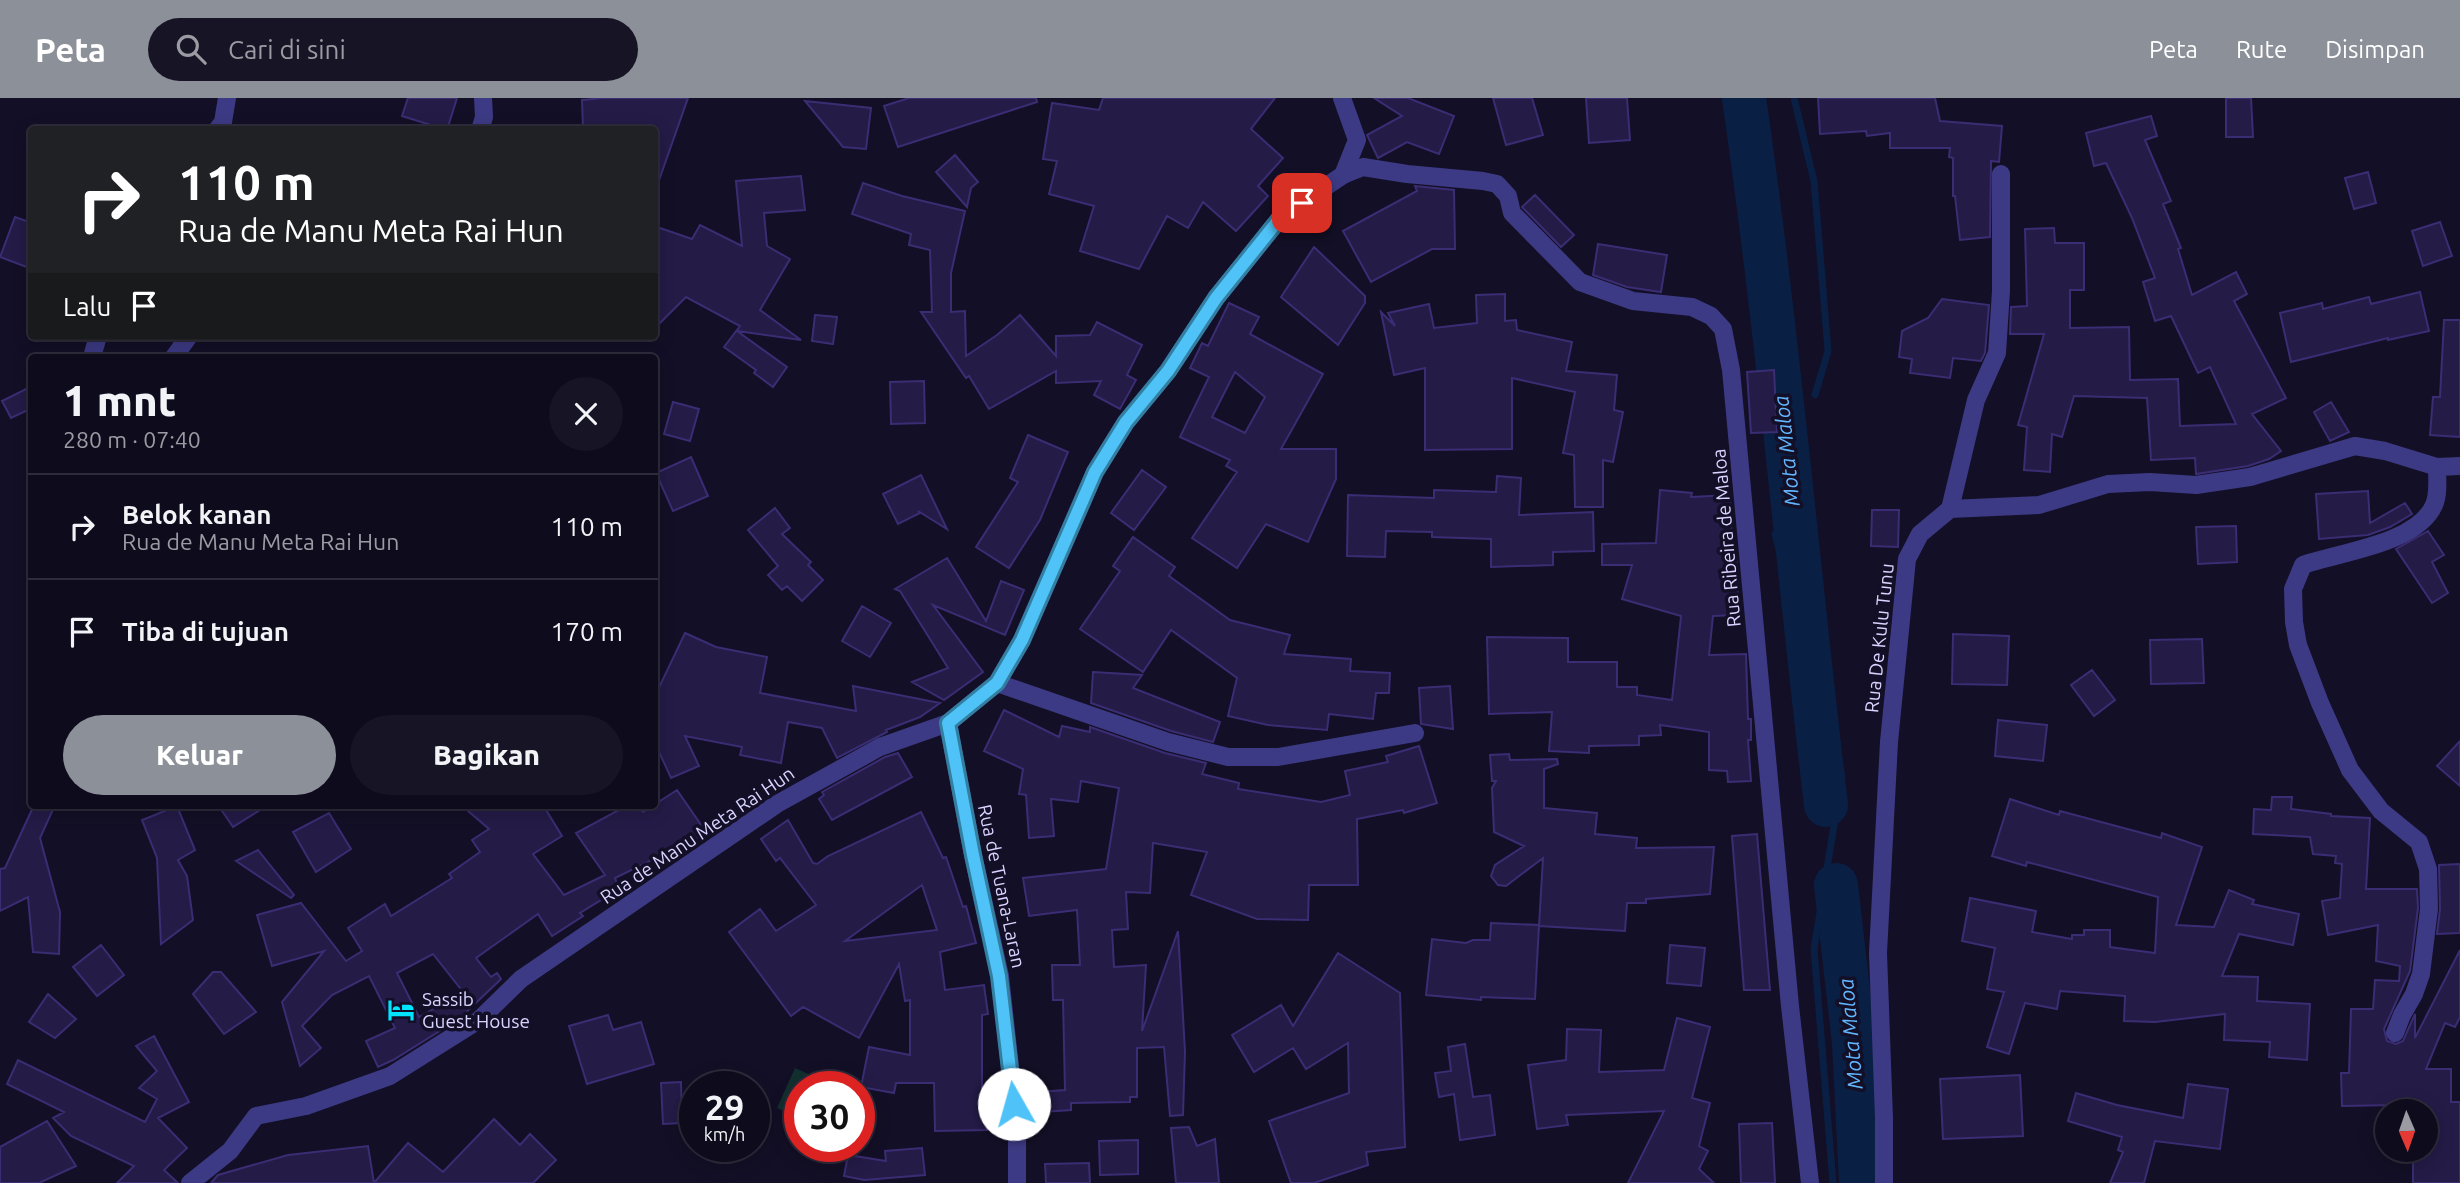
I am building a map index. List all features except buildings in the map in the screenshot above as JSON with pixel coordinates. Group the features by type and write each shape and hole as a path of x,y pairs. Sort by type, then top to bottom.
{"street":[{"path":"220,126 227,98"},
{"path":"481,126 484,117 483,98"},
{"path":"1342,98 1357,140 1343,175"},
{"name":"Rua Ribeira de Maloa","path":"1343,175 1363,167 1497,184 1508,196 1512,213 1580,282 1633,300 1692,307 1711,317 1723,329 1731,370 1790,1006 1811,1183"},
{"path":"2001,174 2001,291 1997,353 1976,400 1950,509 2039,505 2108,484 2150,482 2196,485 2250,477 2355,446 2385,451 2437,467 2460,467"},
{"name":"Rua de Manu Meta Rai Hun","path":"190,1183 230,1152 256,1116 306,1106 390,1076 479,1020 521,979 777,804 880,747 948,723 997,683 1022,640 1095,472 1126,422 1168,371 1216,298 1281,217 1343,175"},
{"path":"2395,1033 2421,974 2429,909 2428,869 2418,842 2381,811 2350,770 2298,645 2293,589 2303,565 2381,542 2412,529 2434,506 2437,467"},
{"name":"Rua De Kulu Tunu","path":"1884,1183 1878,953 1889,742 1907,559 1920,534 1950,509"},
{"path":"997,683 1168,742 1228,757 1278,757 1415,733"},
{"name":"Rua de Tuana-Laran","path":"948,723 999,976 1017,1130 1017,1183"}],"green space":[{"path":"784,1092 784,1111 777,1108"}],"waterway":[{"name":"Mota Maloa","path":"1744,98 1778,363 1826,805"},
{"path":"1794,98 1814,181 1828,351 1815,395"},
{"path":"1775,534 1783,565"},
{"path":"1833,742 1842,776 1814,949 1833,1183"},
{"name":"Mota Maloa","path":"1836,885 1854,1043 1861,1183"}],"place":[{"name":"Sassib Guest House","path":"401,1010"}],"route":[{"path":"1014,1104 999,976 948,723 997,683 1022,640 1095,472 1126,422 1168,371 1216,298 1281,217 1302,203"}]}
